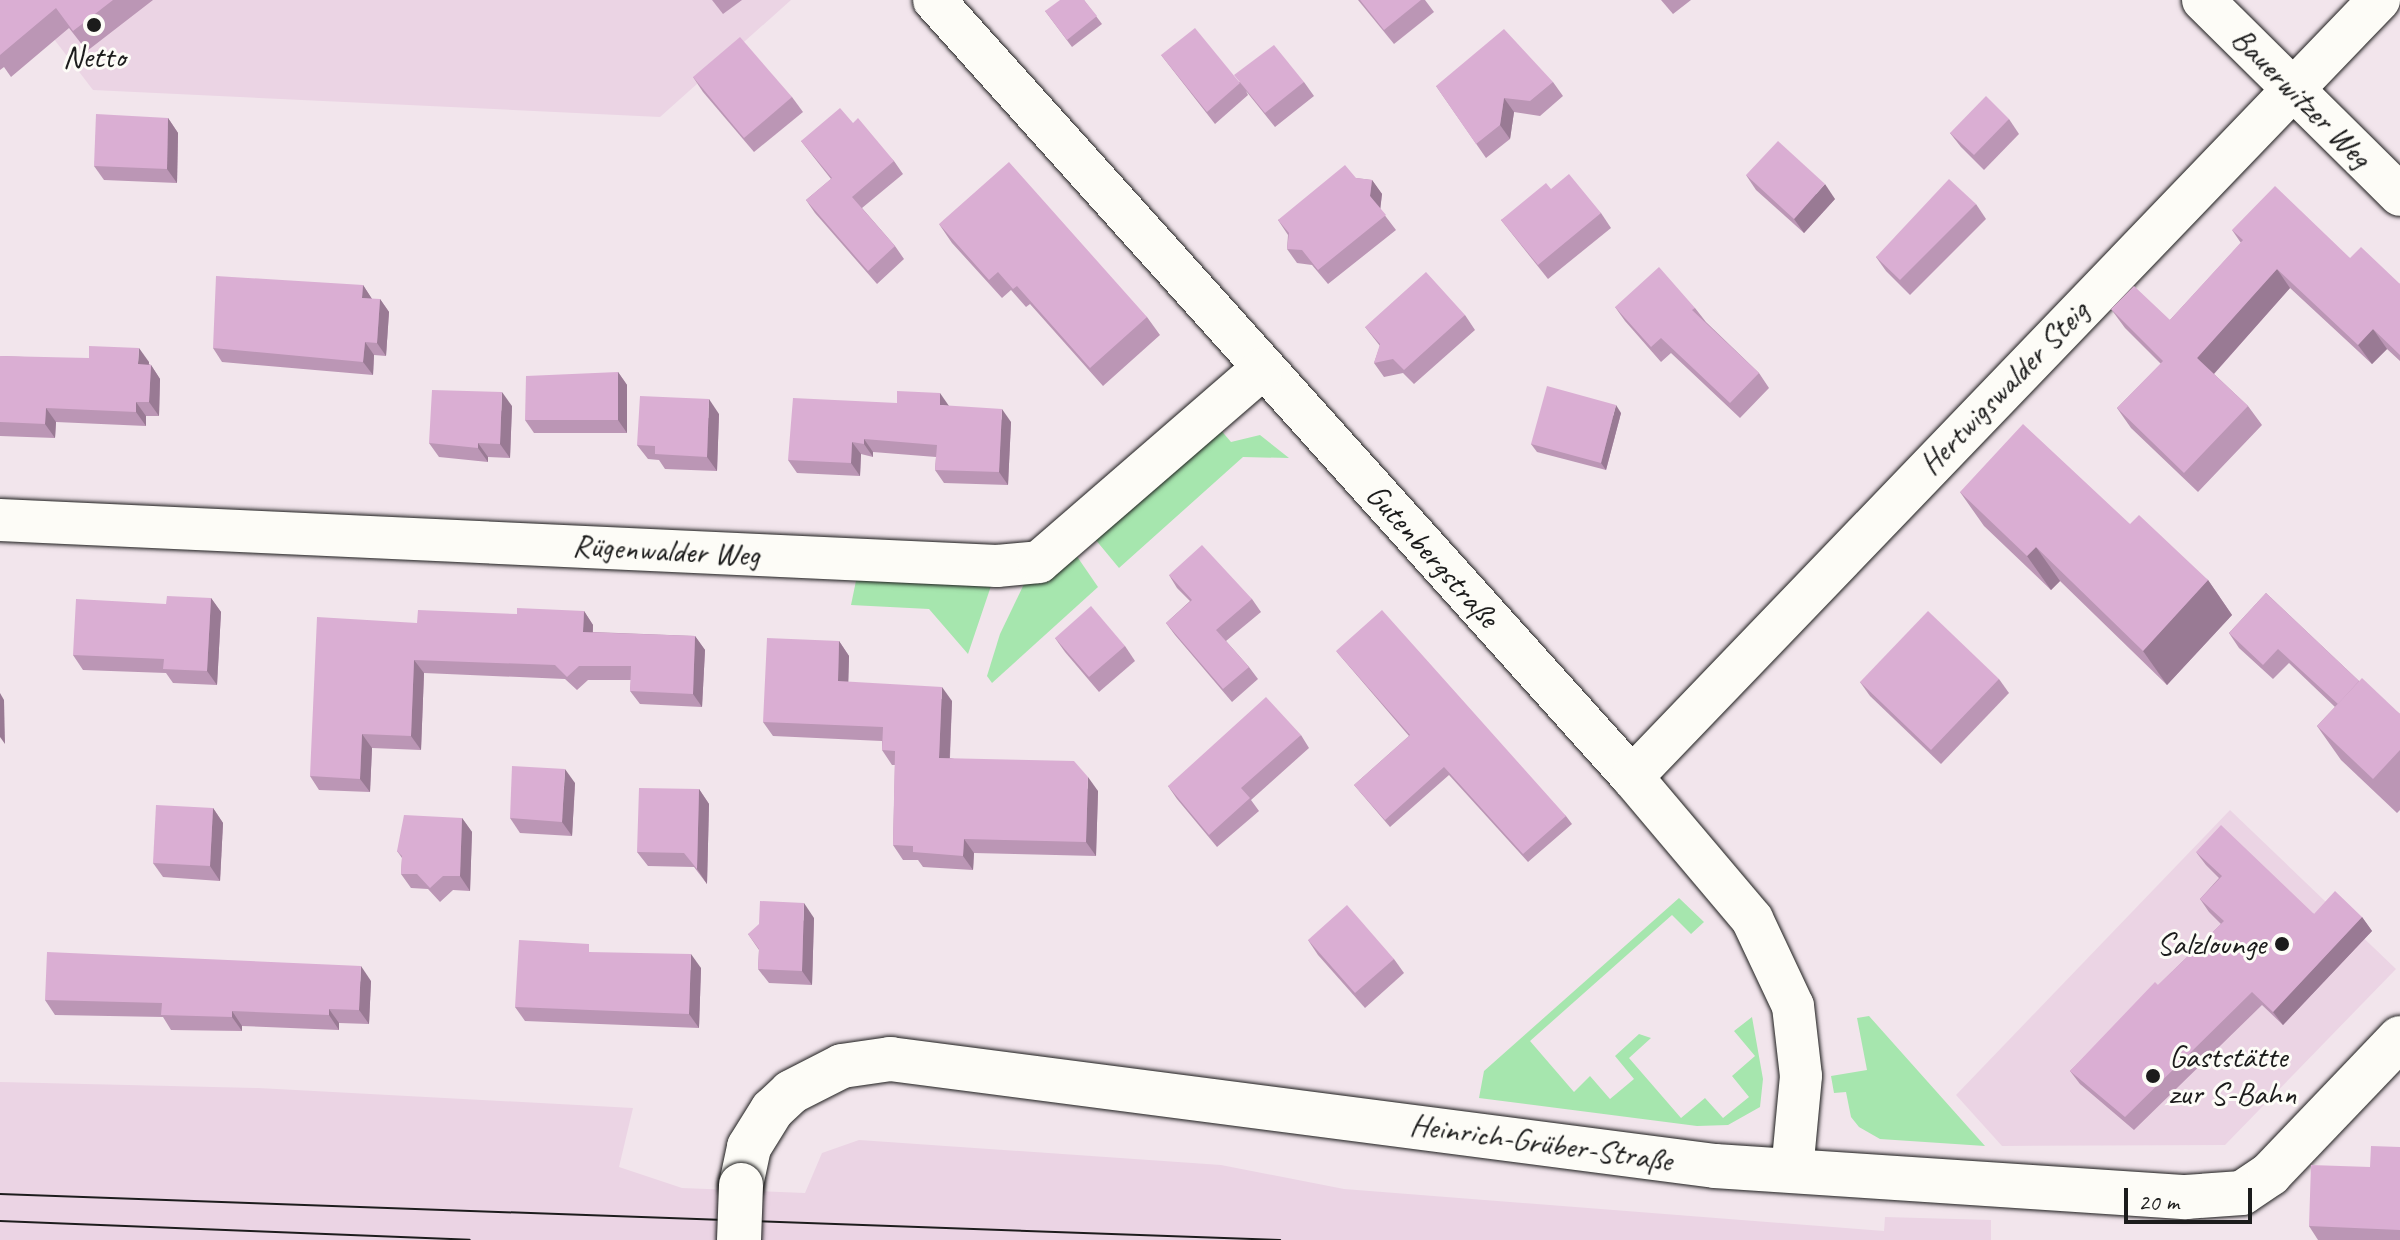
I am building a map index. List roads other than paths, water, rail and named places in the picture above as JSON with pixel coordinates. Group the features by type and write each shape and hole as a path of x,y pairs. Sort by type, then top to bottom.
{"street":[{"name":"Gutenbergstraße","path":"934,0 1261,370 1632,777 1736,898 1776,962 1793,1006 1801,1076 1792,1171"},
{"name":"Bauerwitzer Weg","path":"2203,0 2290,91 2400,195"},
{"name":"Hertwigswalder Steig","path":"1632,777 2379,0"},
{"name":"Rügenwalder Weg","path":"0,520 997,566 1039,562 1261,370"},
{"name":"Heinrich-Grüber-Straße","path":"739,1240 741,1185 749,1147 772,1110 791,1092 842,1066 890,1059 1792,1171 2186,1197 2242,1193 2270,1174 2400,1038"}],"tram line":[{"path":"0,1194 1280,1240"},
{"path":"0,1221 470,1240"}],"place":[{"name":"Netto","path":"94,25"},
{"name":"Salzlounge","path":"2282,944"},
{"name":"Gaststätte zur S-Bahn","path":"2153,1076"}]}
